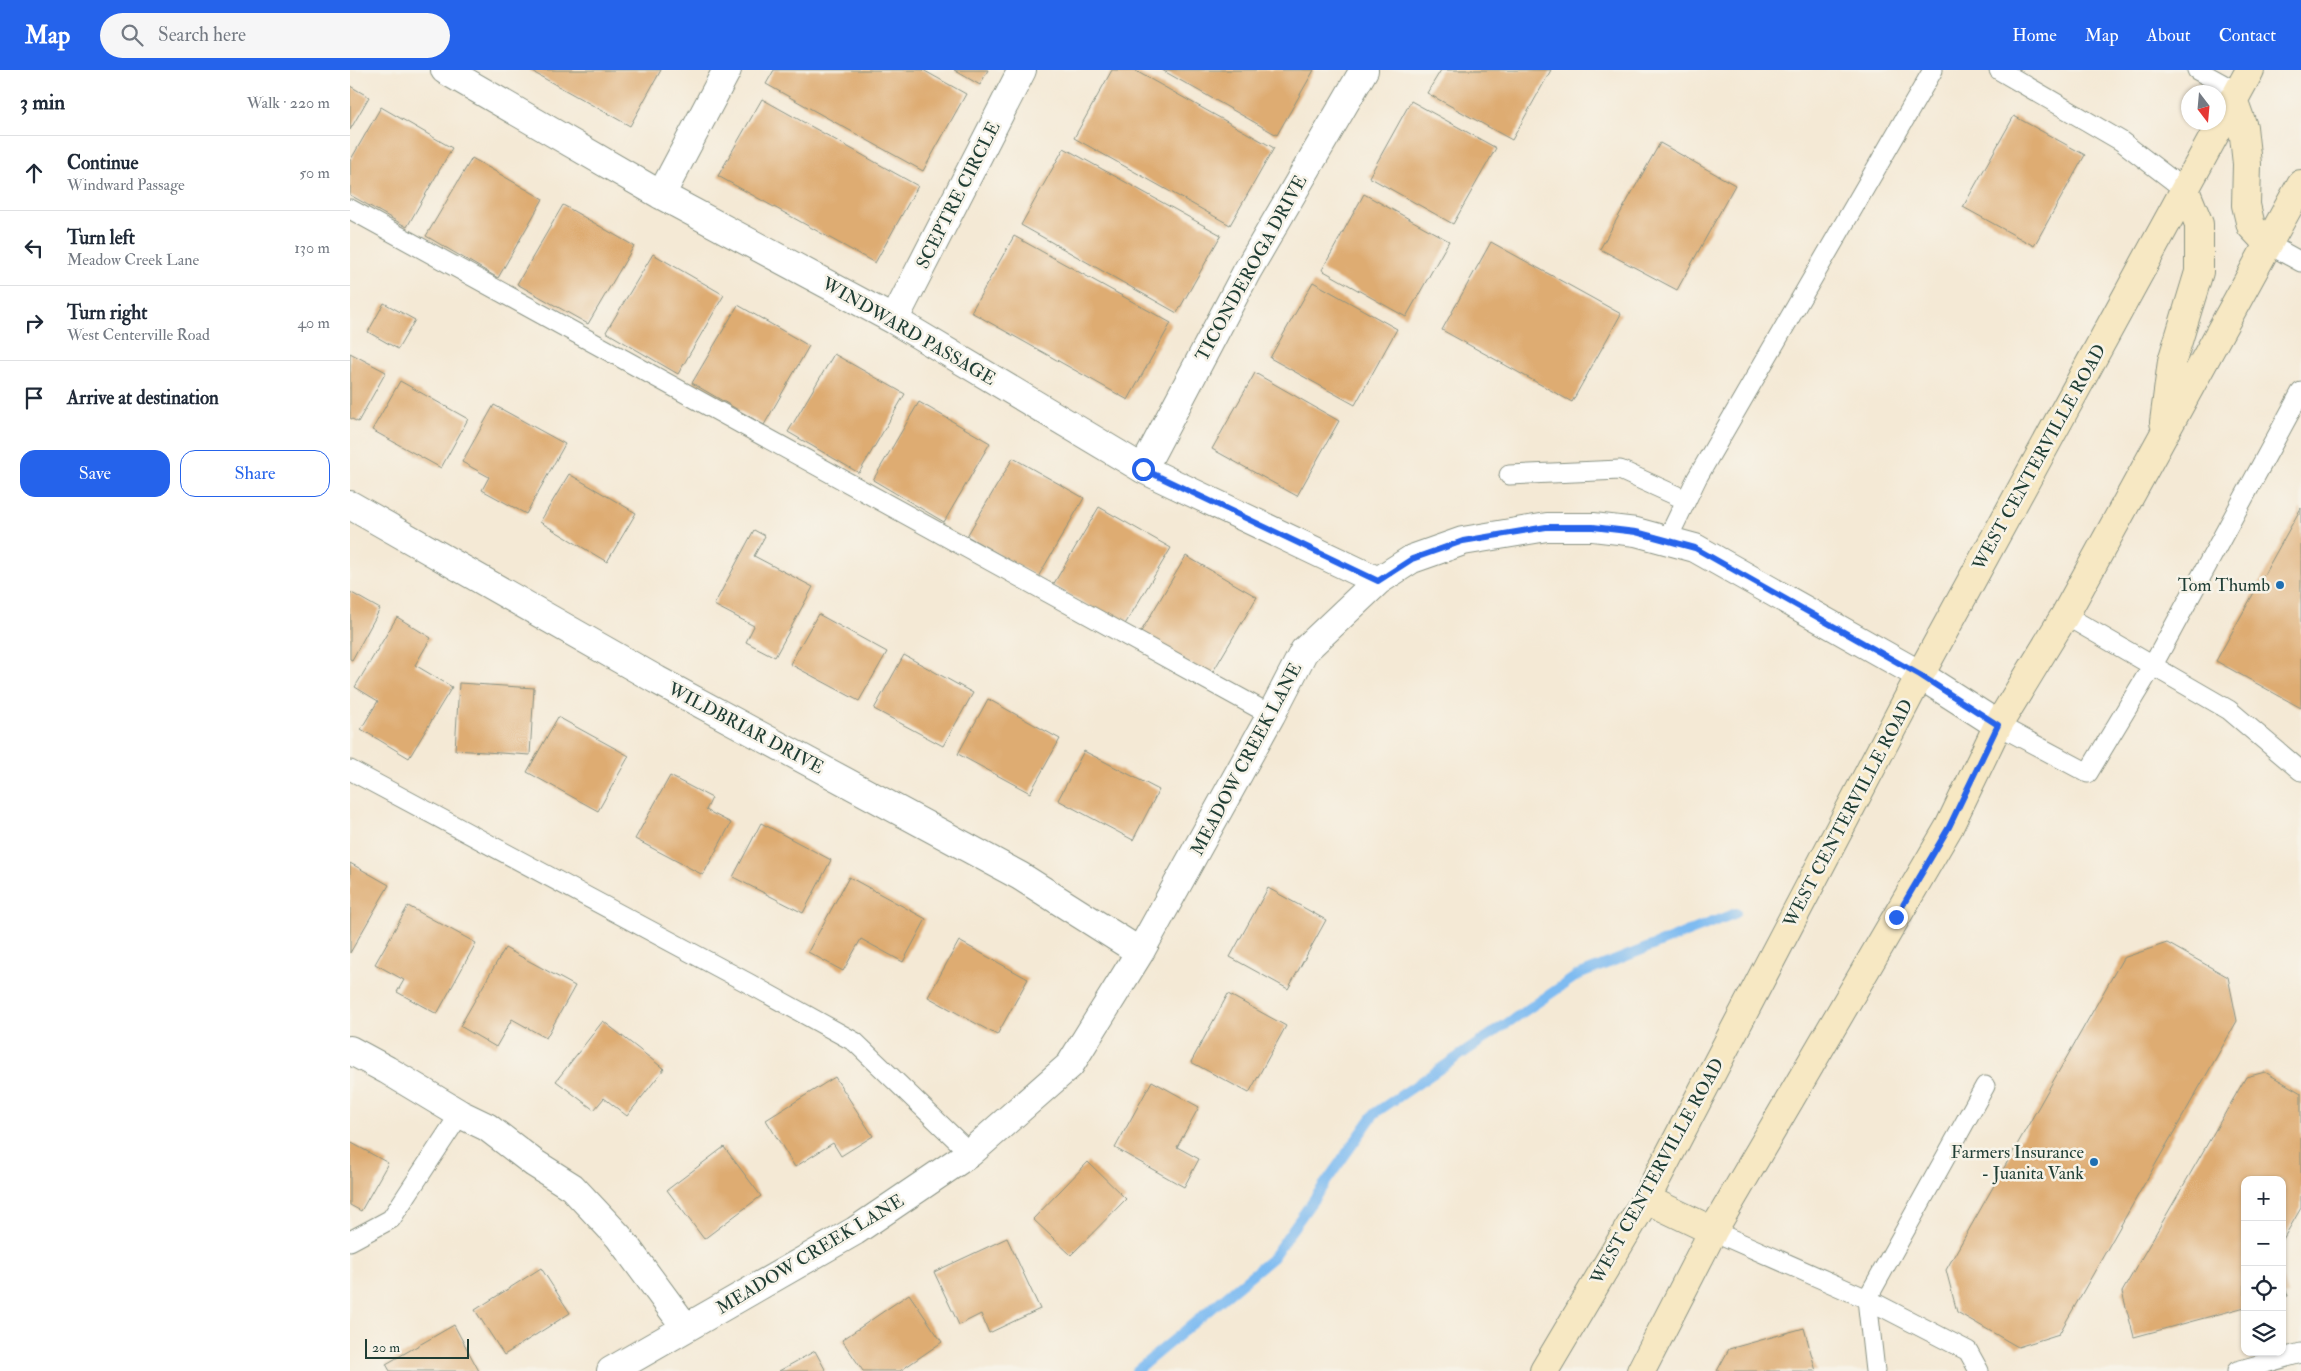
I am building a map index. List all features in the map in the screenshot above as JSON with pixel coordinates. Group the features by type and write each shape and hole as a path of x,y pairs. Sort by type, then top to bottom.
{"main road":[{"name":"WEST CENTERVILLE ROAD","path":"1544,1371 1646,1199 1920,675 2240,87"},
{"path":"2240,87 2247,164 2246,205 2251,226 2268,244"},
{"path":"1640,1371 1713,1231 1949,827 1998,725 2065,615 2301,184"},
{"path":"2162,438 2172,360 2199,272 2199,224 2185,190"},
{"path":"1646,1199 1713,1231"}],"street":[{"name":"WINDWARD PASSAGE","path":"445,70 661,195 894,320 1143,469 1378,581"},
{"path":"661,195 727,70"},
{"name":"SCEPTRE CIRCLE","path":"894,320 1022,70"},
{"name":"TICONDEROGA DRIVE","path":"1143,469 1246,273 1364,70"},
{"name":"WILDBRIAR DRIVE","path":"350,505 657,680 1020,876 1140,952"},
{"name":"MEADOW CREEK LANE","path":"612,1371 856,1231 970,1153 1070,1065 1140,952 1271,715 1304,651 1378,581 1412,559 1463,541 1546,527 1602,528 1636,532 1667,540 1695,548 1920,675 1998,725"},
{"path":"350,1050 460,1114 487,1127 534,1163 572,1188 619,1237 686,1328"}],"lane":[{"path":"1667,540 1697,478 1933,70"},
{"path":"1999,70 2122,141 2185,190"},
{"path":"2197,70 2240,87"},
{"path":"350,209 1271,715"},
{"path":"2268,244 2301,262"},
{"path":"1998,725 2088,773 2153,665 2301,392"},
{"path":"1509,475 1620,470 1686,500"},
{"path":"2065,615 2230,710 2301,771"},
{"path":"350,770 748,983 854,1042 970,1153"},
{"path":"1876,1371 1867,1299 1985,1086"},
{"path":"350,1240 391,1219 460,1114"},
{"path":"1713,1231 1867,1299 1968,1351 1980,1371"},
{"path":"2236,1371 2301,1354"}],"building":[{"path":"529,70 661,70 630,126"},
{"path":"774,70 923,70 966,94 923,171 766,84"},
{"path":"954,70 988,70 980,85"},
{"path":"1112,70 1134,70 1274,148 1230,225 1074,138"},
{"path":"1162,70 1314,70 1277,135"},
{"path":"1441,70 1551,70 1512,140 1427,93"},
{"path":"350,86 369,97 350,130"},
{"path":"762,99 918,186 875,263 718,176"},
{"path":"1411,101 1496,148 1453,224 1369,177"},
{"path":"381,107 452,148 407,227 350,195 350,161"},
{"path":"2014,116 2085,155 2034,246 1963,207"},
{"path":"1660,143 1735,185 1677,290 1600,249"},
{"path":"1064,148 1221,235 1177,313 1021,225"},
{"path":"472,158 543,199 498,278 426,236"},
{"path":"1364,194 1449,241 1406,317 1322,270"},
{"path":"563,205 634,246 588,324 517,284"},
{"path":"1014,236 1171,323 1128,400 971,312"},
{"path":"1491,242 1621,314 1572,402 1442,330"},
{"path":"653,254 724,295 678,374 606,332"},
{"path":"1313,282 1397,329 1355,405 1270,358"},
{"path":"384,303 415,320 398,349 368,332"},
{"path":"738,305 809,346 764,425 692,383"},
{"path":"350,353 386,372 358,422 350,418"},
{"path":"834,354 905,394 859,473 788,432"},
{"path":"1255,373 1339,421 1297,496 1212,449"},
{"path":"400,381 468,419 441,468 372,430"},
{"path":"919,402 990,443 944,522 873,480"},
{"path":"494,405 565,444 526,514 482,490 489,477 462,462"},
{"path":"1013,458 1084,498 1038,577 967,536"},
{"path":"569,474 636,513 607,562 540,522"},
{"path":"1099,507 1171,548 1124,626 1053,585"},
{"name":"Tom Thumb","path":"2301,508 2301,708 2216,661"},
{"path":"754,530 765,536 754,556 813,587 775,657 746,642 754,626 714,605"},
{"path":"1186,556 1257,597 1211,675 1139,635"},
{"path":"350,592 380,609 352,660 350,659"},
{"path":"818,614 887,652 859,701 790,664"},
{"path":"397,617 431,638 415,665 452,687 409,758 361,729 378,701 355,687"},
{"path":"904,655 973,693 943,746 874,709"},
{"path":"459,683 534,688 530,755 455,750"},
{"path":"988,699 1060,739 1030,793 958,754"},
{"path":"558,717 629,756 598,811 527,772"},
{"path":"1084,751 1159,790 1133,840 1058,800"},
{"path":"670,776 712,798 706,810 731,823 703,875 635,839"},
{"path":"761,823 831,860 803,913 733,877"},
{"path":"350,863 389,885 350,953"},
{"path":"849,877 926,919 903,962 861,939 843,971 808,952"},
{"path":"1268,888 1326,920 1288,989 1230,957"},
{"path":"408,906 476,943 437,1014 397,992 404,980 375,964"},
{"path":"959,941 1028,979 997,1035 928,997"},
{"path":"2167,943 2228,977 2237,1021 2059,1334 2018,1347 1957,1312 1946,1270 2123,958"},
{"path":"505,948 575,986 546,1038 512,1019 496,1047 460,1026"},
{"path":"1228,994 1286,1026 1249,1093 1191,1062"},
{"path":"603,1021 664,1069 627,1116 604,1098 594,1110 556,1081"},
{"path":"2265,1072 2301,1093 2301,1208 2286,1234 2286,1176 2241,1176 2241,1308 2134,1337 2122,1292 2246,1077"},
{"path":"835,1077 873,1136 841,1156 833,1143 795,1167 766,1120"},
{"path":"1152,1081 1199,1107 1177,1147 1199,1159 1184,1187 1115,1148"},
{"path":"350,1142 388,1163 361,1211 350,1205"},
{"path":"724,1147 761,1196 704,1239 667,1190"},
{"path":"1088,1162 1126,1199 1071,1255 1033,1219"},
{"path":"1007,1238 1040,1309 989,1333 981,1314 959,1325 934,1272"},
{"path":"541,1268 570,1313 504,1355 475,1310"},
{"path":"909,1294 942,1342 900,1371 863,1371 842,1340"},
{"path":"454,1325 479,1371 390,1371 386,1364"},
{"path":"1804,1328 1816,1371 1717,1371 1729,1349"},
{"path":"815,1351 826,1371 779,1371"}],"waterway":[{"path":"1136,1371 1272,1258 1375,1113 1578,975 1736,913"}],"place":[{"name":"Tom Thumb","path":"2280,585"},
{"name":"Farmers Insurance - Juanita Vank","path":"2094,1162"}],"route":[{"path":"1143,469 1378,581 1412,559 1463,541 1546,527 1593,527 1636,532 1695,548 1920,675 1998,725 1949,827 1896,917"}]}
